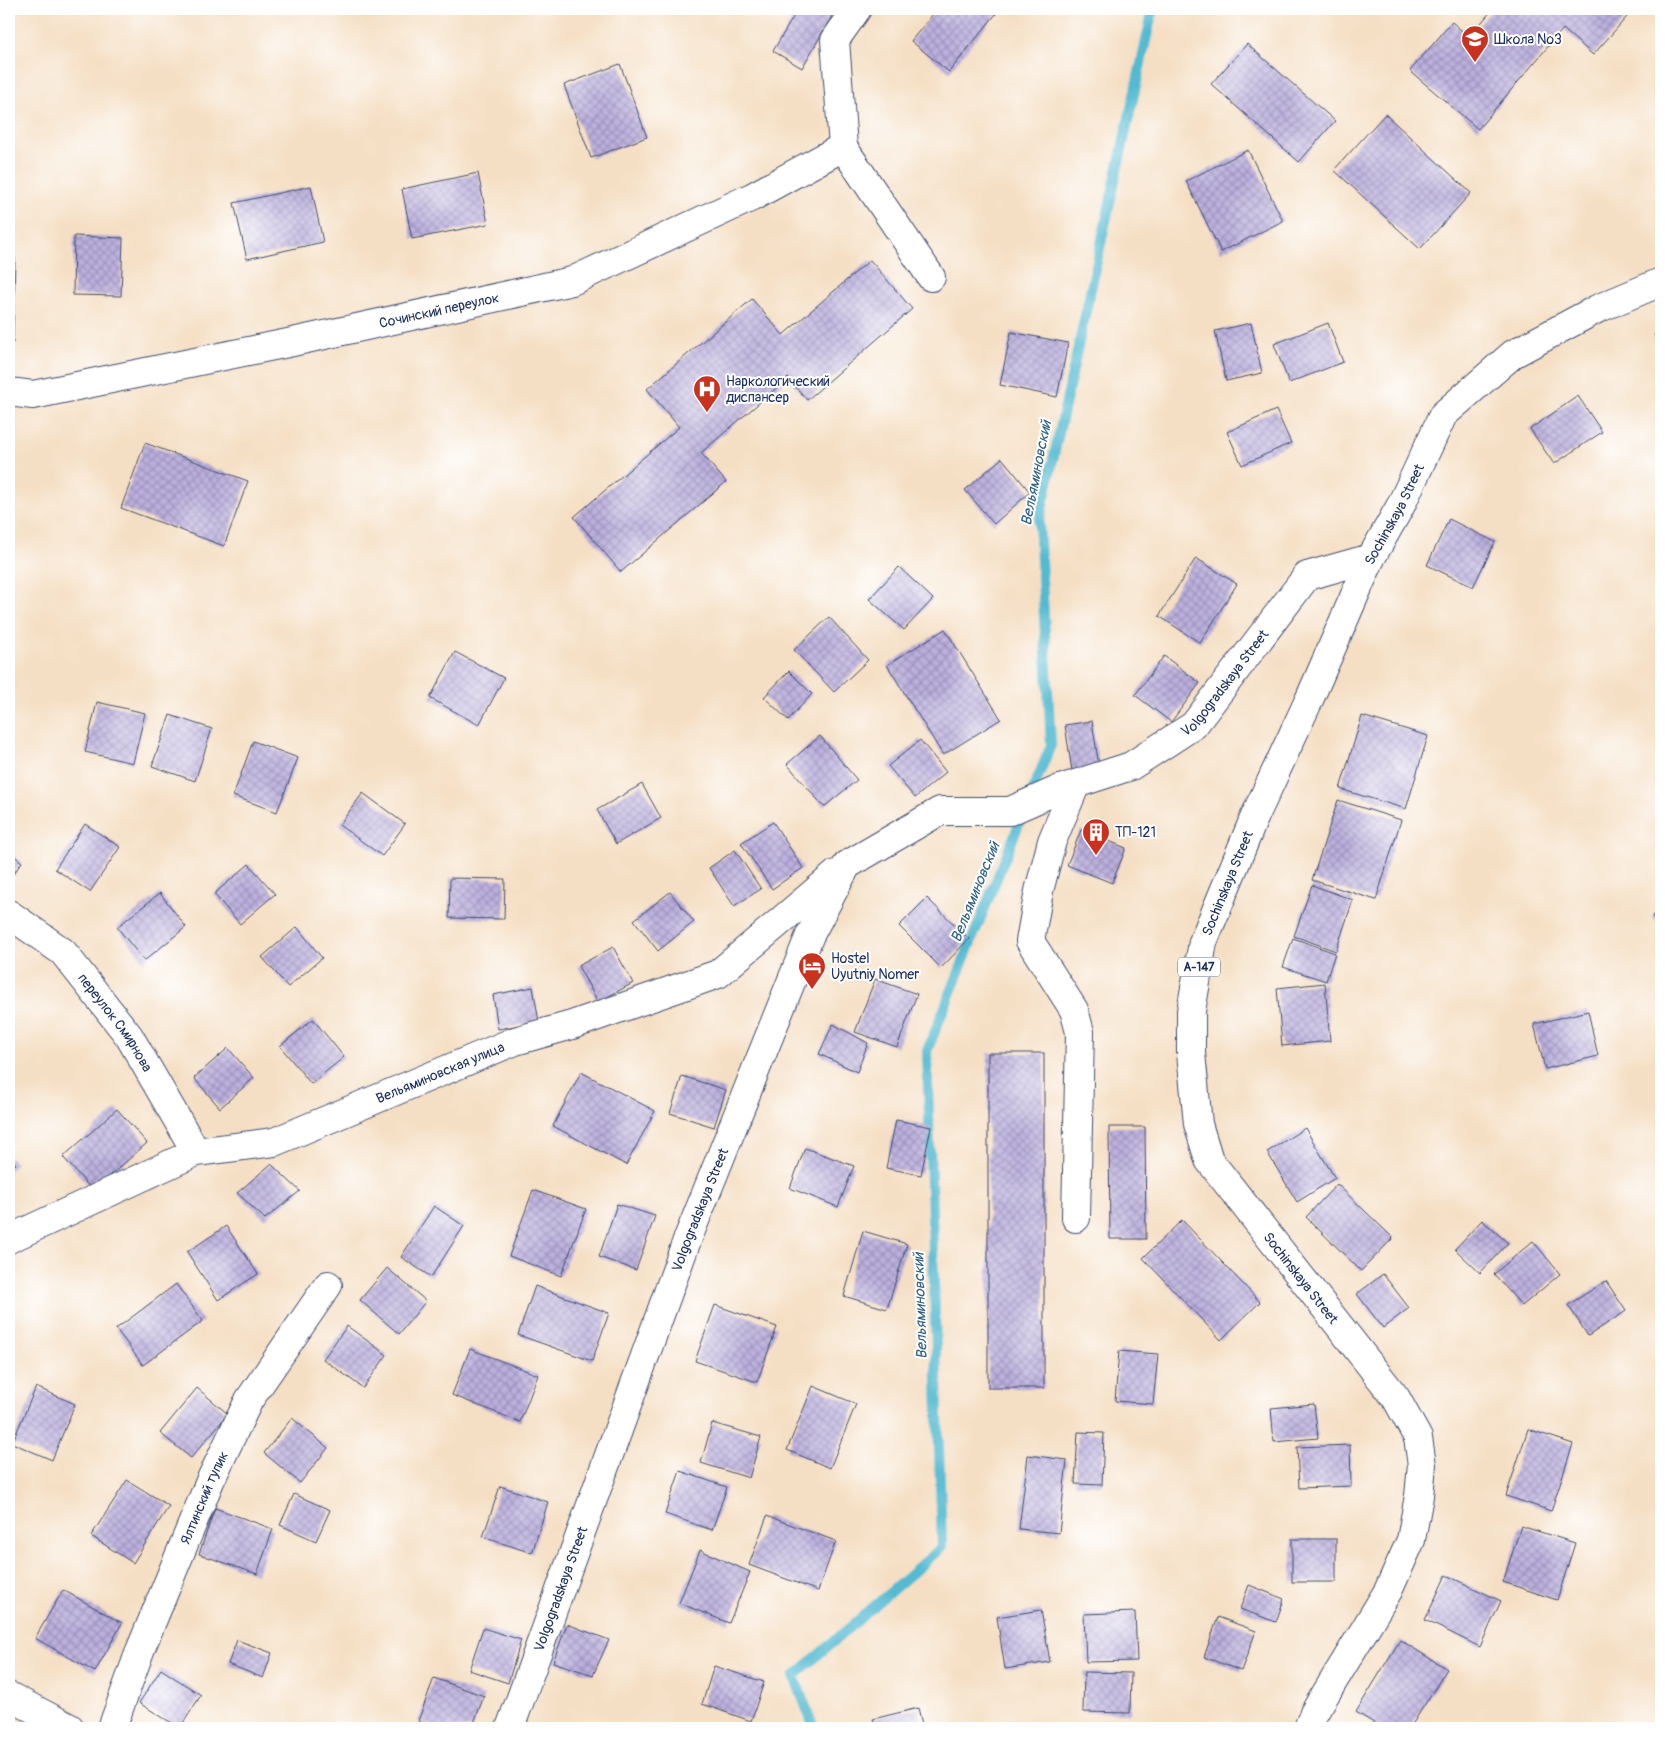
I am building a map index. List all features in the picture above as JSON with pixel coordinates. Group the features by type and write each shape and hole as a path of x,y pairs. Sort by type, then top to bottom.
{"main road":[{"path":"856,9 834,40 843,148 931,277"},
{"name":"Сочинский переулок","path":"9,392 43,393 288,343 572,281 752,197 843,148"},
{"name":"Sochinskaya Street","path":"1308,1728 1314,1713 1388,1592 1411,1540 1422,1465 1418,1438 1396,1398 1209,1160 1198,1124 1191,1054 1191,1011 1203,942 1255,816 1309,700 1371,558 1400,506 1443,415 1514,354 1598,309 1661,282"},
{"name":"Volgogradskaya Street","path":"510,1728 686,1243 810,935 847,864 940,811 1010,811 1068,787 1132,766 1194,725 1307,576 1371,558"},
{"path":"1068,787 1039,891 1030,941 1074,1010 1080,1032 1076,1218"},
{"name":"Вельяминовская улица","path":"9,1239 196,1152 274,1142 515,1041 572,1025 718,974 847,864"},
{"name":"переулок Смирнова","path":"9,914 63,952 123,1029 196,1152"},
{"name":"Ялтинский тупик","path":"112,1728 141,1648 210,1481 245,1408 293,1333 328,1284"},
{"path":"9,1696 70,1728"}],"building":[{"path":"798,9 836,9 802,68 773,51"},
{"path":"937,9 1000,9 949,72 911,41"},
{"name":"Школа №3","path":"1493,9 1634,9 1593,55 1563,29 1478,129 1410,71 1452,22 1469,37"},
{"path":"1247,44 1335,121 1299,162 1211,84"},
{"path":"620,64 647,137 591,158 564,85"},
{"path":"1385,114 1471,193 1420,249 1334,170"},
{"path":"1248,150 1283,221 1221,252 1186,181"},
{"path":"478,173 488,224 412,239 402,189"},
{"path":"311,186 323,242 247,259 234,203"},
{"path":"74,236 123,238 121,296 73,295"},
{"path":"9,257 15,257 13,343 9,343"},
{"name":"Наркологический диспансер","path":"870,260 912,309 807,400 788,378 701,453 726,482 621,572 574,517 679,427 647,389 752,299 783,335"},
{"path":"1251,323 1262,373 1226,381 1215,331"},
{"path":"1328,323 1343,362 1289,383 1274,344"},
{"path":"1661,330 1661,345 1654,335"},
{"path":"1011,332 1068,343 1057,397 1000,385"},
{"path":"1578,396 1602,432 1554,464 1530,429"},
{"path":"1276,410 1291,443 1242,465 1227,432"},
{"path":"145,443 248,481 224,546 121,508"},
{"path":"1002,458 1030,492 994,524 965,490"},
{"path":"1449,519 1495,542 1473,587 1427,565"},
{"path":"1196,558 1237,584 1200,643 1159,616"},
{"path":"899,567 933,599 904,630 869,599"},
{"path":"829,617 868,660 834,692 794,650"},
{"path":"945,629 1001,719 943,755 887,665"},
{"path":"455,652 504,678 479,725 430,698"},
{"path":"1164,656 1200,683 1171,722 1135,695"},
{"path":"789,671 812,694 788,720 764,697"},
{"path":"97,702 145,713 133,763 85,752"},
{"path":"170,715 212,729 195,781 152,766"},
{"path":"1362,716 1428,736 1406,809 1340,789"},
{"path":"1092,721 1099,766 1072,771 1065,725"},
{"path":"820,736 857,780 824,807 787,764"},
{"path":"920,740 946,772 915,798 888,766"},
{"path":"253,741 298,758 277,812 233,796"},
{"path":"642,784 661,818 616,844 597,810"},
{"path":"363,793 405,824 382,856 339,825"},
{"path":"1338,800 1401,820 1376,900 1312,880"},
{"path":"773,822 803,868 772,889 741,843"},
{"path":"85,824 120,847 90,892 55,869"},
{"name":"ТП-121","path":"1081,830 1126,848 1112,883 1067,865"},
{"path":"735,850 761,889 734,906 709,868"},
{"path":"9,852 22,862 9,880"},
{"path":"249,864 275,894 240,924 214,894"},
{"path":"450,878 505,879 504,919 449,918"},
{"path":"1312,885 1353,900 1336,951 1294,936"},
{"path":"670,892 694,922 658,951 634,920"},
{"path":"160,893 186,927 144,961 117,927"},
{"path":"927,898 969,939 941,968 899,926"},
{"path":"1661,909 1661,927 1652,916"},
{"path":"297,927 322,958 288,987 262,957"},
{"path":"1293,938 1335,953 1326,981 1283,967"},
{"path":"613,947 633,983 598,1002 578,966"},
{"path":"875,979 917,994 897,1047 855,1032"},
{"path":"1325,983 1330,1041 1282,1046 1277,988"},
{"path":"533,987 539,1022 498,1029 493,995"},
{"path":"1588,1011 1598,1056 1545,1069 1534,1024"},
{"path":"313,1019 344,1057 311,1084 280,1046"},
{"path":"833,1024 868,1043 857,1072 819,1054"},
{"path":"228,1048 254,1078 220,1108 194,1078"},
{"path":"988,1053 1044,1053 1044,1388 988,1388"},
{"path":"581,1072 655,1111 626,1165 553,1126"},
{"path":"682,1076 726,1090 714,1127 670,1113"},
{"path":"117,1109 147,1143 93,1191 63,1157"},
{"path":"896,1120 931,1127 921,1175 886,1168"},
{"path":"1109,1127 1145,1127 1146,1239 1110,1239"},
{"path":"1305,1128 1335,1178 1297,1202 1267,1152"},
{"path":"805,1148 854,1166 838,1207 790,1188"},
{"path":"9,1156 16,1164 9,1171"},
{"path":"271,1164 300,1191 265,1219 237,1193"},
{"path":"1337,1184 1393,1238 1361,1271 1306,1217"},
{"path":"533,1190 586,1209 561,1276 509,1256"},
{"path":"617,1204 655,1216 636,1270 599,1257"},
{"path":"434,1206 464,1226 431,1277 401,1257"},
{"path":"1182,1220 1260,1302 1221,1340 1143,1258"},
{"path":"1482,1220 1508,1243 1480,1273 1455,1249"},
{"path":"226,1226 258,1274 218,1300 187,1252"},
{"path":"863,1231 907,1244 887,1309 844,1296"},
{"path":"1533,1241 1560,1274 1522,1306 1494,1274"},
{"path":"387,1268 426,1301 399,1334 360,1300"},
{"path":"1383,1274 1409,1308 1383,1328 1357,1294"},
{"path":"1606,1281 1626,1311 1588,1336 1568,1305"},
{"path":"176,1284 203,1321 143,1365 116,1329"},
{"path":"535,1286 609,1313 592,1361 518,1335"},
{"path":"715,1305 777,1327 757,1382 695,1361"},
{"path":"347,1326 387,1355 363,1388 323,1359"},
{"path":"470,1349 538,1375 520,1422 452,1395"},
{"path":"1119,1351 1158,1354 1153,1404 1115,1401"},
{"path":"813,1386 856,1404 830,1468 787,1450"},
{"path":"36,1387 75,1404 52,1460 12,1443"},
{"path":"197,1388 228,1414 191,1458 160,1433"},
{"path":"1314,1404 1318,1438 1274,1442 1271,1408"},
{"path":"292,1418 328,1448 300,1483 264,1453"},
{"path":"712,1423 761,1437 749,1478 701,1463"},
{"path":"1528,1429 1573,1444 1551,1511 1506,1496"},
{"path":"1078,1432 1104,1433 1102,1485 1075,1484"},
{"path":"1350,1445 1351,1486 1299,1488 1297,1447"},
{"path":"1028,1455 1067,1460 1059,1533 1019,1529"},
{"path":"680,1471 727,1487 712,1530 665,1514"},
{"path":"127,1480 169,1506 133,1563 91,1536"},
{"path":"500,1486 548,1502 532,1553 483,1537"},
{"path":"294,1494 330,1510 316,1541 280,1525"},
{"path":"215,1508 273,1529 257,1574 199,1554"},
{"path":"767,1516 836,1541 818,1591 749,1565"},
{"path":"1521,1526 1575,1543 1557,1600 1503,1582"},
{"path":"1292,1539 1336,1539 1336,1582 1292,1582"},
{"path":"700,1550 750,1572 729,1623 679,1603"},
{"path":"1446,1575 1501,1601 1480,1647 1425,1620"},
{"path":"1249,1585 1284,1599 1276,1622 1240,1609"},
{"path":"63,1590 122,1623 95,1672 35,1638"},
{"path":"1041,1610 1050,1662 1005,1669 997,1617"},
{"path":"1135,1612 1137,1661 1086,1662 1084,1614"},
{"path":"1218,1617 1256,1631 1241,1671 1204,1657"},
{"path":"567,1624 609,1640 593,1675 553,1662"},
{"path":"483,1628 521,1640 508,1683 469,1670"},
{"path":"237,1640 272,1653 263,1678 228,1664"},
{"path":"1400,1640 1447,1669 1410,1728 1382,1728 1356,1712"},
{"path":"714,1666 764,1682 751,1721 702,1704"},
{"path":"161,1669 201,1695 180,1728 139,1703"},
{"path":"1084,1672 1131,1673 1130,1713 1083,1712"},
{"path":"434,1678 484,1696 472,1728 436,1728 418,1721"},
{"path":"918,1708 923,1728 876,1728 873,1719"}],"waterway":[{"name":"Вельяминовский","path":"814,1728 794,1676 942,1547 927,1051 1051,745 1039,523 1153,9"}],"place":[{"name":"Школа №3","path":"1475,63"},
{"name":"Наркологический диспансер","path":"707,413"},
{"name":"ТП-121","path":"1096,856"},
{"name":"Hostel Uyutniy Nomer","path":"812,990"}]}
